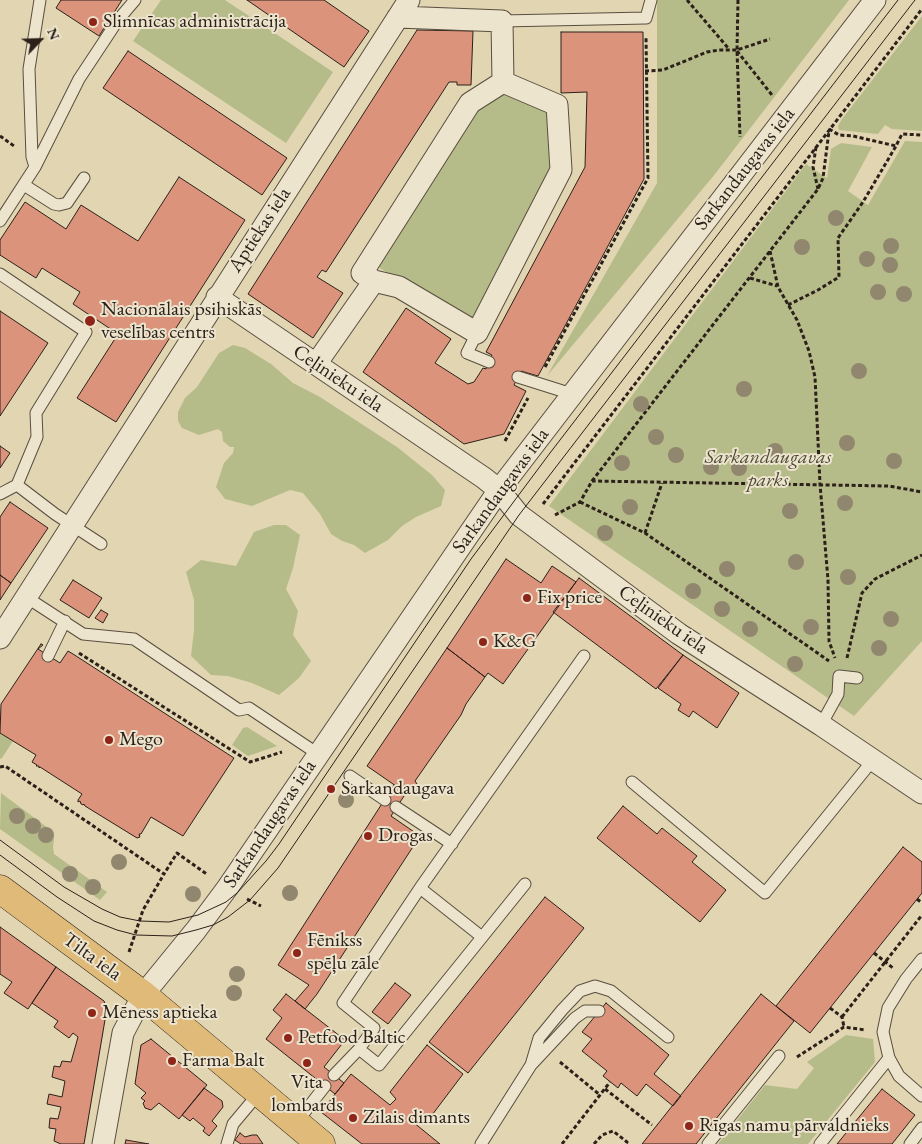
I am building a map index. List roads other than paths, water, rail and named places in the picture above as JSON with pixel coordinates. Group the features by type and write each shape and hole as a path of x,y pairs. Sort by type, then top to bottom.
{"main road":[{"name":"Tilta iela","path":"0,889 143,995 321,1144"}],"street":[{"name":"Sarkandaugavas iela","path":"104,1144 123,1033 143,995 213,908 311,750 499,490 875,0"},
{"path":"403,9 502,21 503,82"},
{"name":"Aptiekas iela","path":"0,638 403,9"},
{"path":"503,82 557,105 561,170 477,332 399,287 374,281 362,273 470,103 503,82"},
{"path":"316,364 374,281"},
{"name":"Ceļinieku iela","path":"217,297 479,475 499,490 519,515 679,634 821,725 922,793"}],"lane":[{"path":"35,167 32,157 29,69 40,0"},
{"path":"0,221 35,167 79,79 118,20 135,0"},
{"path":"502,21 646,18 651,0"},
{"path":"24,185 54,204 59,205 67,203 84,178"},
{"path":"0,274 86,332 36,413 37,437 17,485 0,494"},
{"path":"477,332 467,353 489,362"},
{"path":"518,377 572,394"},
{"path":"17,485 71,525 101,544"},
{"path":"26,597 66,621 83,634 134,639 239,710 249,708 311,750"},
{"path":"50,650 66,621"},
{"path":"334,1075 359,1049 374,1028 343,1003 420,888 584,656"},
{"path":"821,725 838,694 839,672 857,678"},
{"path":"632,782 766,893 873,760"},
{"path":"350,776 385,800"},
{"path":"396,807 452,844"},
{"path":"359,1049 379,1065 525,884"},
{"path":"420,888 482,936"},
{"path":"922,959 906,979 888,1008 883,1032 889,1058 899,1076 922,1096"},
{"path":"531,1066 539,1038 580,991 595,986 611,991 668,1037"},
{"path":"481,1144 531,1066 580,1014 585,1011 599,1011"},
{"path":"708,1144 779,1056"},
{"path":"820,1144 889,1058"},
{"path":"296,1123 325,1086"},
{"path":"227,1144 233,1124 260,1093"},
{"path":"910,1144 922,1128"}],"tram line":[{"path":"0,840 64,887 120,917 140,921 169,922 198,915 226,902 237,893 279,844 471,559 550,453 898,0"},
{"path":"0,855 57,897 94,921 136,935 172,936 213,925 228,917 250,900 278,868 519,515 915,0"}],"place":[{"name":"Slimnīcas administrācija","path":"93,22"},
{"name":"Nacionālais psihiskās veselības centrs","path":"90,321"},
{"name":"Fix price","path":"527,598"},
{"name":"K&G","path":"483,642"},
{"name":"Mego","path":"109,740"},
{"name":"Sarkandaugava","path":"331,789"},
{"name":"Drogas","path":"368,836"},
{"name":"Fēnikss spēļu zāle","path":"297,953"},
{"name":"Mēness aptieka","path":"92,1013"},
{"name":"Petfood Baltic","path":"288,1038"},
{"name":"Farma Balt","path":"172,1061"},
{"name":"Vita lombards","path":"307,1063"},
{"name":"Zilais dimants","path":"353,1118"},
{"name":"Rīgas namu pārvaldnieks","path":"689,1126"}],"park label":[{"name":"Sarkandaugavas parks","path":"768,470"}]}
